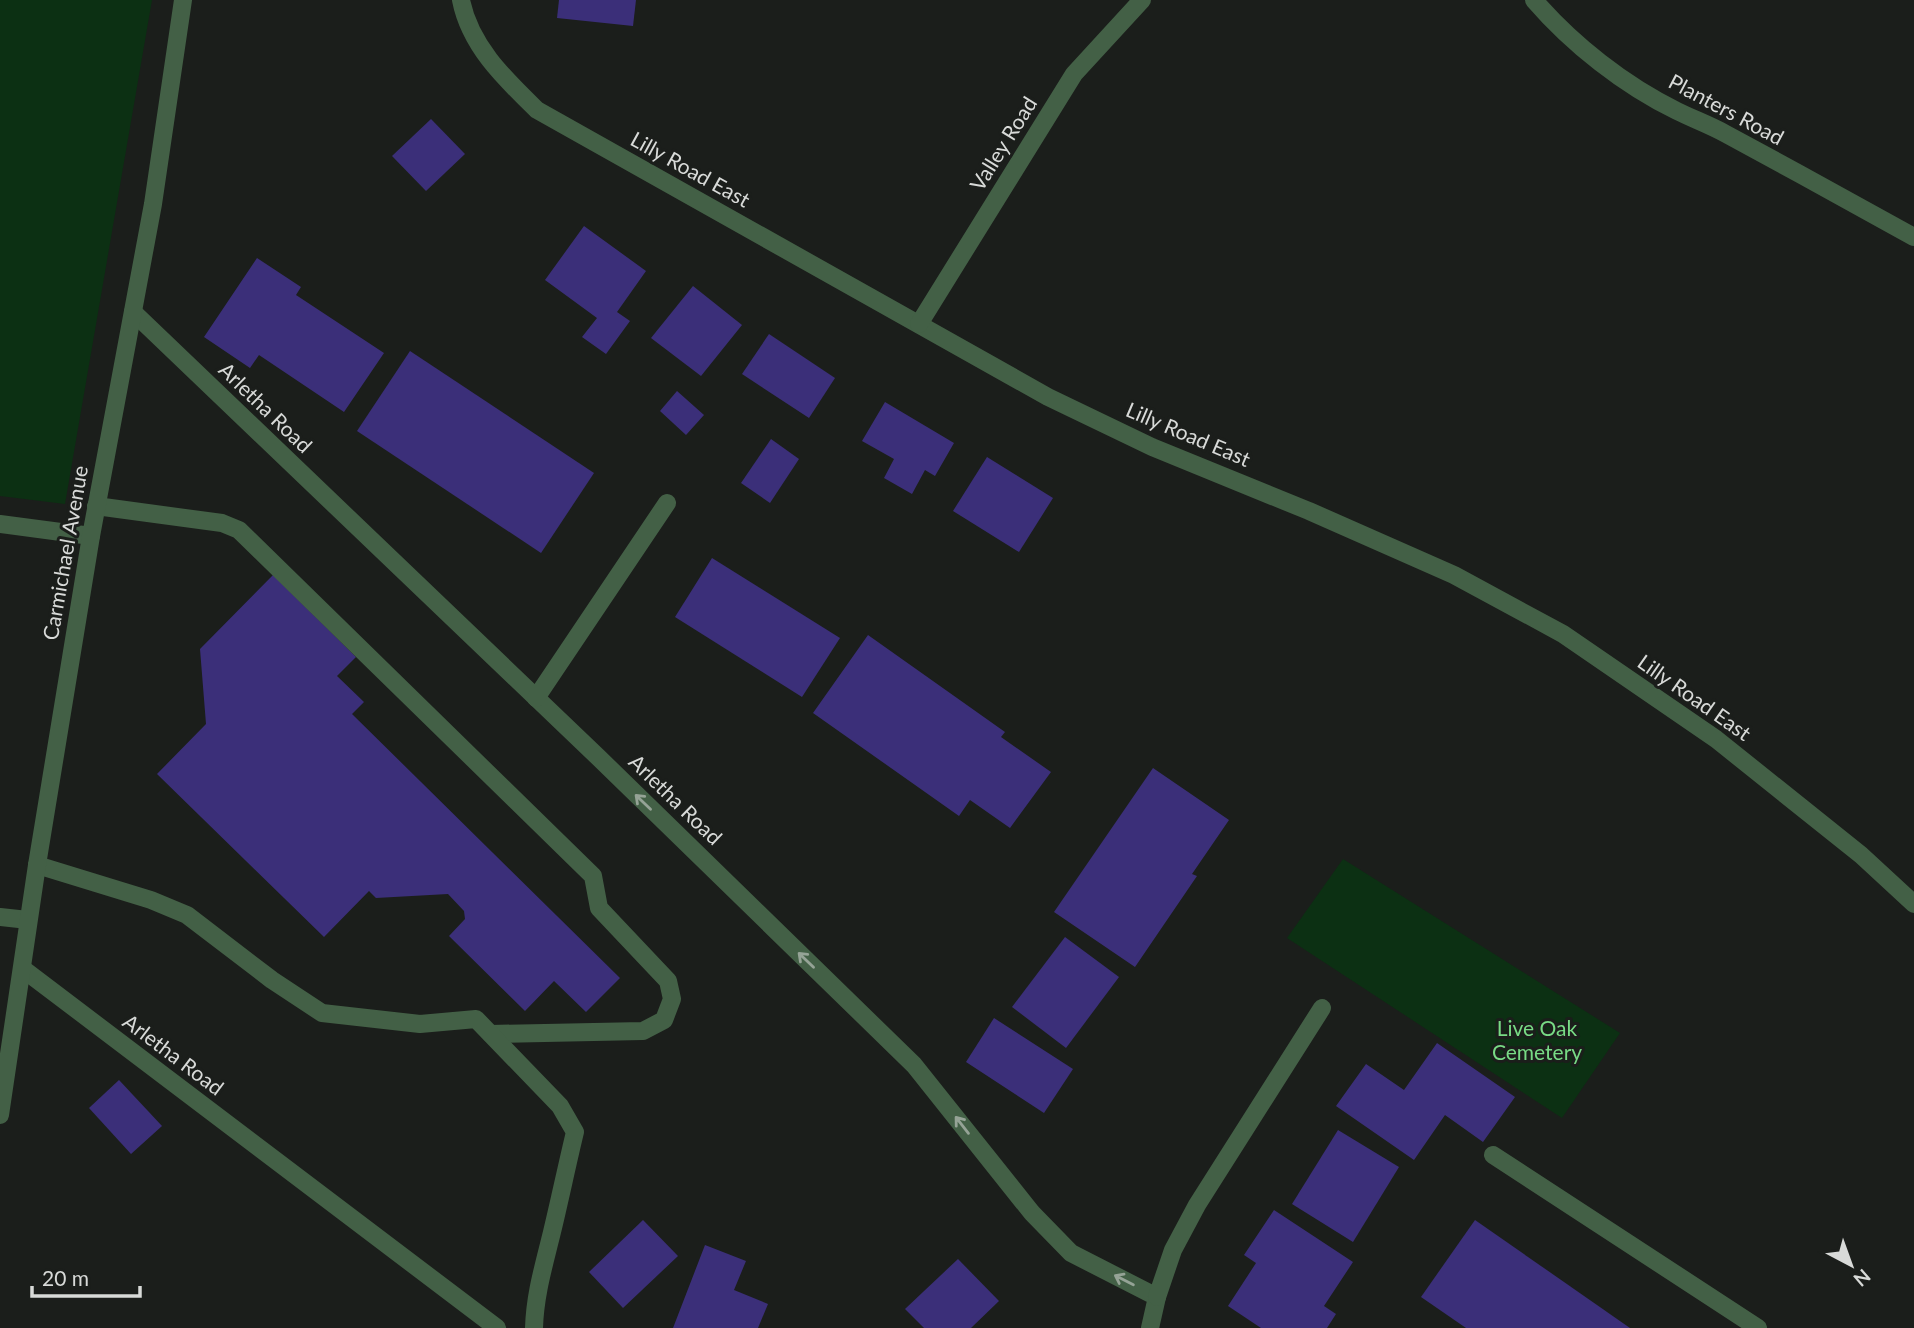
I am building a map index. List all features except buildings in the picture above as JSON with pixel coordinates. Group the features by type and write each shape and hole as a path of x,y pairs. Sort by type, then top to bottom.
{"street":[{"name":"Carmichael Avenue","path":"0,1115 37,865 96,506 153,204 183,0"},
{"name":"Lilly Road East","path":"461,0 474,36 498,73 537,110 1048,397 1129,436 1309,510 1454,575 1563,634 1716,739 1861,855 1914,904"},
{"name":"Valley Road","path":"919,324 1074,74 1142,0"},
{"name":"Planters Road","path":"1534,0 1549,17 1599,61 1629,82 1676,111 1711,126 1914,237"},
{"name":"Arletha Road","path":"133,312 914,1065 1032,1213 1071,1253 1157,1297"},
{"path":"536,698 667,503"},
{"path":"96,506 222,523 239,530 593,876 599,908 668,981 672,999 664,1020 643,1031 491,1034"},
{"path":"0,524 91,536"},
{"path":"37,865 151,900 187,915 272,980 323,1013 420,1024 476,1019 560,1106 575,1132 541,1269 534,1303 534,1328"},
{"path":"0,917 29,920"},
{"name":"Arletha Road","path":"23,969 497,1328"},
{"path":"1150,1328 1173,1250 1197,1205 1322,1008"},
{"path":"1493,1154 1758,1328"}],"green space":[{"path":"0,0 152,0 65,504 0,496"},
{"name":"Live Oak Cemetery","path":"1343,859 1620,1033 1562,1118 1287,938"}]}
